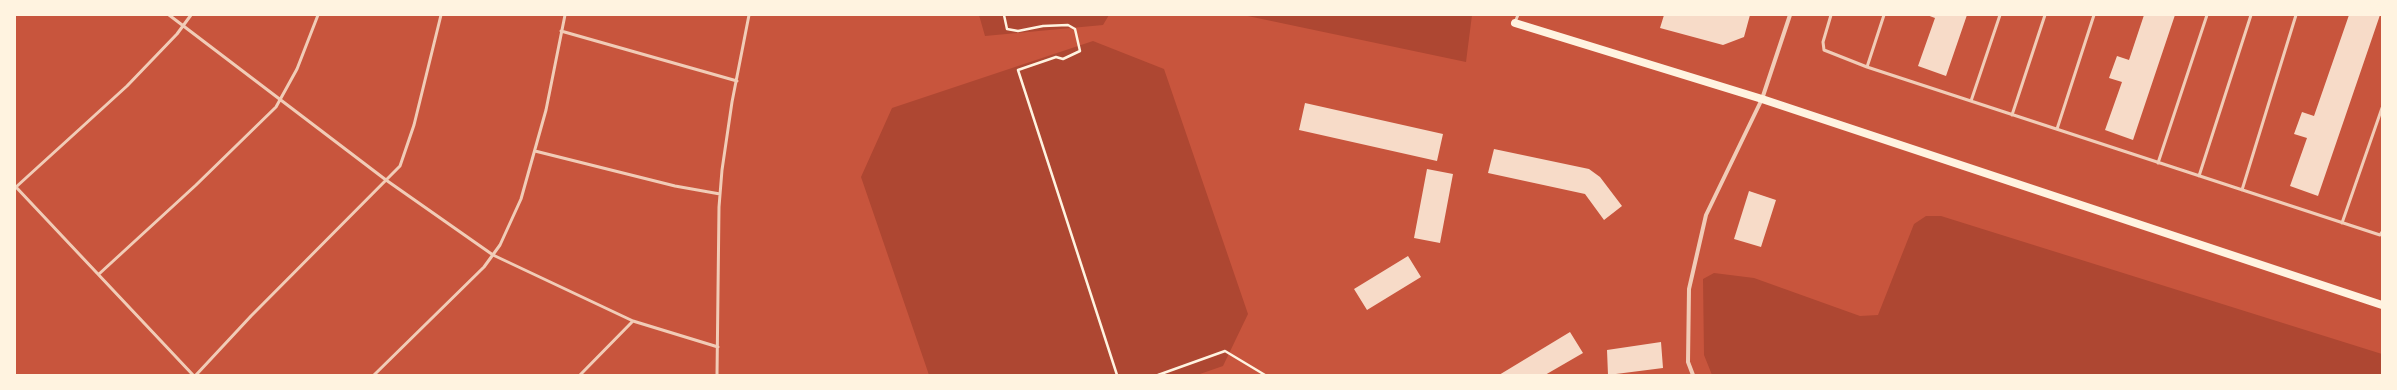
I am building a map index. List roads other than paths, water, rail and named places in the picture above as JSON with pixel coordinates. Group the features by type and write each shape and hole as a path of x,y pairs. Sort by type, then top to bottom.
{"main road":[{"path":"1515,23 1762,99 2382,305"}],"street":[{"path":"1693,375 1688,362 1689,289 1706,215 1762,99 1790,15"}],"lane":[{"path":"169,15 386,180 492,255 633,321 718,347"},
{"path":"191,15 184,25 122,91 15,186 193,375"},
{"path":"99,274 196,185 276,106 297,69 318,15"},
{"path":"196,375 251,316 400,166 407,146 441,15"},
{"path":"374,375 444,308 484,267 500,244 521,199 535,151 546,110 565,15"},
{"path":"717,375 720,194 724,154 749,15"},
{"path":"1515,23 1518,15"},
{"path":"1831,15 1823,42 1824,50 1867,67 2342,223 2380,235 2382,232"},
{"path":"1867,67 1884,15"},
{"path":"1971,101 2000,15"},
{"path":"2012,115 2045,15"},
{"path":"2057,129 2094,15"},
{"path":"2158,163 2207,15"},
{"path":"2199,176 2250,15"},
{"path":"2242,190 2296,15"},
{"path":"561,31 736,81"},
{"path":"2342,223 2382,108"},
{"path":"535,151 674,186 720,194"},
{"path":"580,375 633,321"}]}
